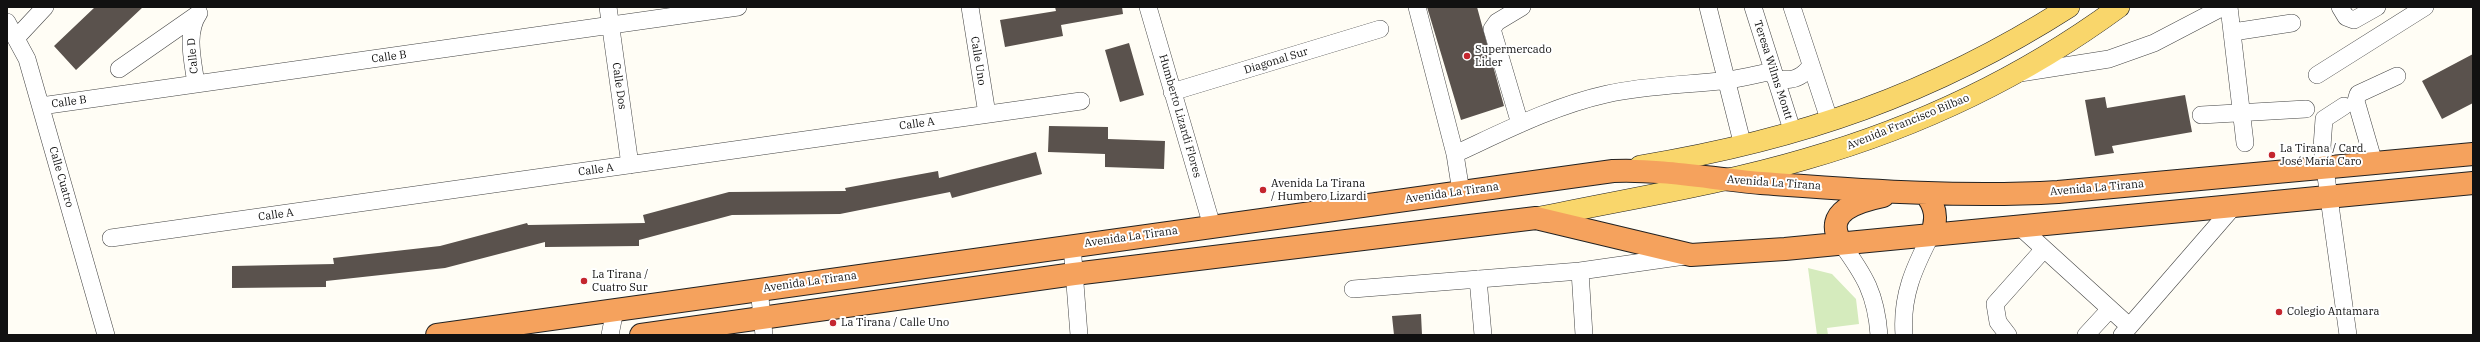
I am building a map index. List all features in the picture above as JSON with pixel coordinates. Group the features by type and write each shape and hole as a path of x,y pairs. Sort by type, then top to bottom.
{"highway":[{"name":"Avenida La Tirana","path":"437,335 1072,245 1613,171 1658,171 1724,179 1902,192 1988,195 2058,192 2473,154"},
{"path":"641,335 763,326 1074,274 1536,218 1691,255 1931,235 2473,183"},
{"path":"1841,243 1836,232 1836,224 1839,216 1847,208 1862,201 1902,192"},
{"path":"1925,193 1934,206 1936,214 1931,235"}],"main road":[{"path":"1613,171 1743,146 1830,122 1914,91 1954,72 2000,49 2069,7"},
{"name":"Avenida Francisco Bilbao","path":"1536,218 1724,179 1806,159 1886,133 1959,102 2016,74 2059,48 2119,7"}],"street":[{"path":"17,37 45,7"},
{"name":"Calle Dos","path":"608,7 630,165"},
{"name":"Calle B","path":"41,106 738,7"},
{"name":"Calle Uno","path":"970,7 987,114"},
{"name":"Humberto Lizardi Flores","path":"1148,7 1212,226"},
{"path":"1417,7 1456,154 1461,192"},
{"path":"1520,124 1492,29 1497,22 1522,7"},
{"path":"1708,7 1728,80 1743,146"},
{"name":"Teresa Wilms Montt","path":"1753,7 1793,133"},
{"path":"1792,7 1830,122"},
{"path":"2340,7 2346,18 2354,20 2377,7"},
{"path":"2317,75 2425,7"},
{"path":"2016,74 2109,59 2154,44 2221,8 2232,32 2245,143"},
{"path":"120,69 201,10"},
{"name":"Calle D","path":"196,84 191,37 194,21 201,10"},
{"name":"Calle Cuatro","path":"7,22 17,37 27,58 106,335"},
{"path":"2232,32 2292,23"},
{"name":"Diagonal Sur","path":"1172,92 1380,29"},
{"path":"1456,154 1565,105 1609,94 1643,88 1774,74 1790,80 1797,78 1811,65"},
{"path":"2374,163 2356,101 2358,94 2397,76"},
{"name":"Calle A","path":"111,238 1081,101"},
{"path":"2344,106 2324,119 2322,147 2348,335"},
{"path":"2201,115 2306,108"},
{"path":"2019,226 2110,309 2125,331 2234,206"},
{"path":"1904,335 1903,311 1907,290 1931,235"},
{"path":"1841,243 1861,270 1872,292 1878,315 1879,335"},
{"path":"1072,245 1079,335"},
{"path":"2008,335 1998,322 1995,304 2044,249"},
{"path":"1353,289 1580,271 1691,255"},
{"path":"1580,271 1584,335"},
{"path":"1478,279 1483,335"},
{"path":"759,289 763,326"},
{"path":"2086,335 2110,309"},
{"path":"610,335 615,310"}],"green space":[{"path":"1808,268 1832,274 1856,299 1859,324 1827,328 1828,335 1817,335"}],"building":[{"path":"95,7 143,7 76,70 54,46"},
{"path":"1055,7 1122,7 1123,14 1061,25 1063,36 1005,47 1000,20 1056,11"},
{"name":"Supermercado Lider","path":"1427,7 1477,7 1504,106 1461,120"},
{"path":"1129,43 1144,95 1120,102 1105,50"},
{"path":"2473,54 2473,103 2442,119 2422,81"},
{"path":"2185,95 2192,132 2112,146 2114,153 2095,156 2085,100 2105,97 2107,108"},
{"path":"1049,126 1108,127 1108,139 1165,141 1164,169 1105,167 1105,154 1048,152"},
{"path":"1036,152 1042,174 952,198 950,192 840,214 732,215 639,240 639,246 545,247 545,242 445,268 326,281 326,287 232,288 232,266 334,264 333,258 440,246 527,223 528,225 645,223 643,215 729,192 846,191 845,188 938,171 939,178"},
{"path":"1421,314 1422,335 1394,335 1392,316"}],"place":[{"name":"Supermercado Lider","path":"1467,56"},
{"name":"La Tirana / Card. José María Caro","path":"2272,155"},
{"name":"Avenida La Tirana / Humbero Lizardi","path":"1263,190"},
{"name":"La Tirana / Cuatro Sur","path":"584,281"},
{"name":"Colegio Antamara","path":"2279,312"},
{"name":"La Tirana / Calle Uno","path":"833,323"}]}
